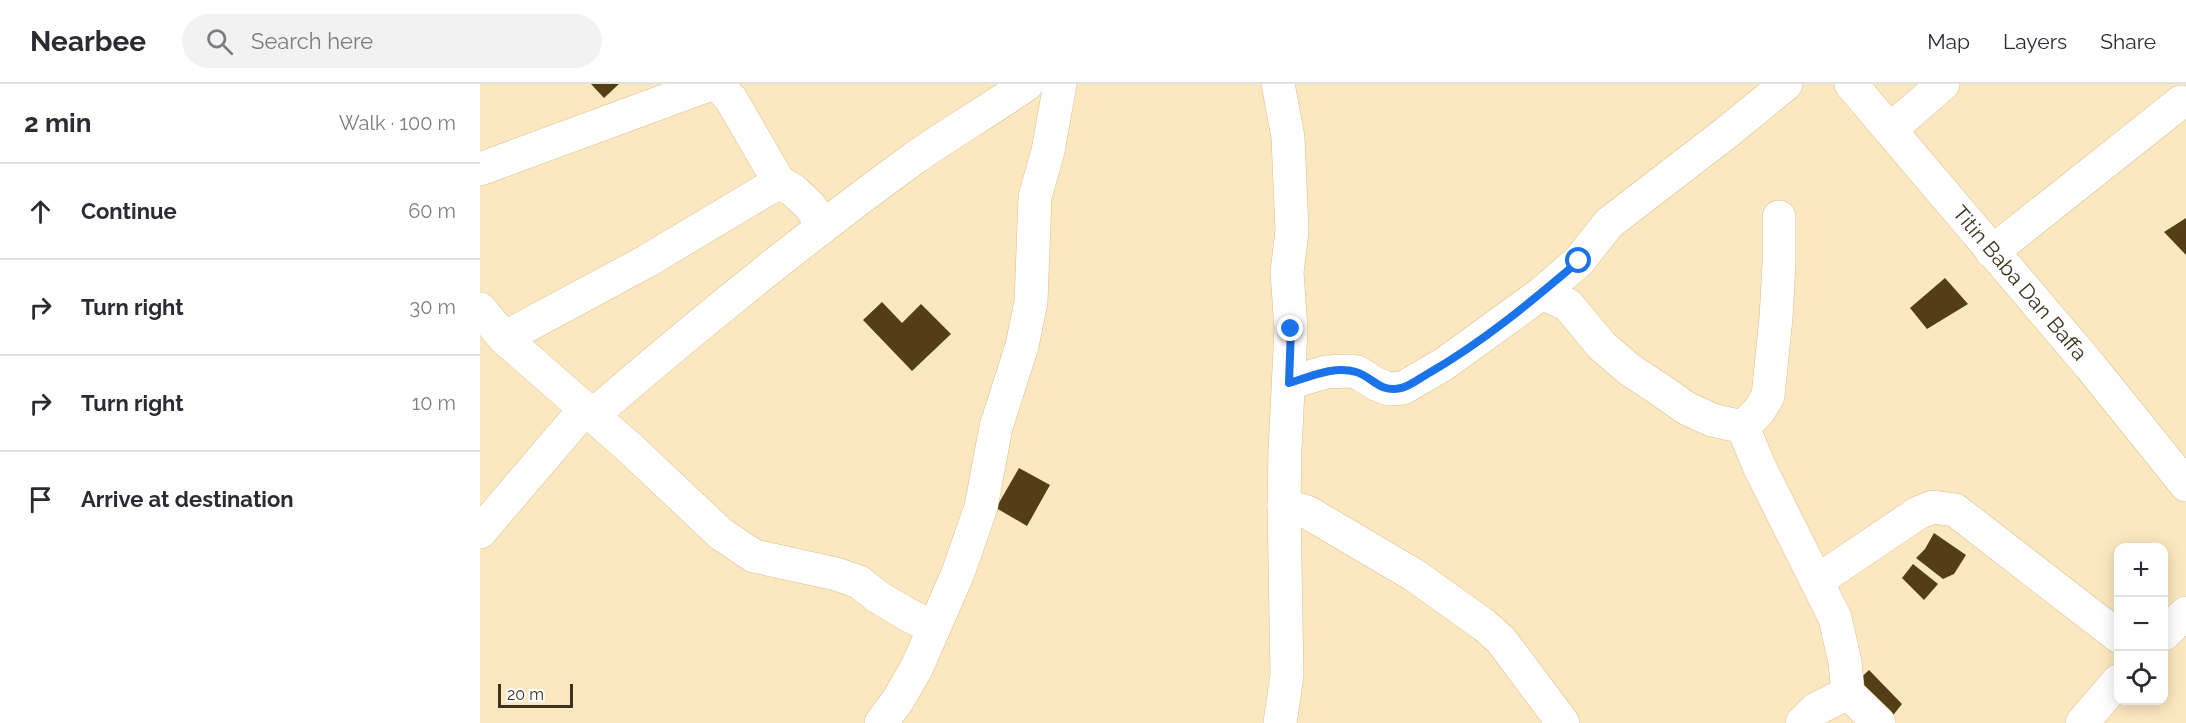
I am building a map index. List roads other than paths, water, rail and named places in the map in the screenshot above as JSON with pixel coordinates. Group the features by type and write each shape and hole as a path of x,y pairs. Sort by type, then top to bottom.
{"street":[{"path":"480,169 711,84"},
{"path":"717,84 730,99 779,182 794,191 810,206 824,226"},
{"path":"480,532 589,413 824,226 915,158 1027,84"},
{"path":"881,723 898,700 917,667 958,573 981,507 996,427 1022,346 1031,302 1035,196 1048,151 1060,84"},
{"path":"1278,84 1288,137 1292,231 1287,272 1291,329 1284,505 1287,675 1280,723"},
{"path":"1289,383 1326,372 1348,371 1358,372 1376,384 1389,389 1403,388 1444,364 1542,293 1579,261 1609,224 1786,84"},
{"name":"Titin Baba Dan Baffa","path":"1851,84 2091,367 2186,484"},
{"path":"1890,130 1943,84"},
{"path":"1992,252 2179,98"},
{"path":"779,182 648,261 490,329 589,413 721,534 754,556 836,574 859,582 886,602 933,627"},
{"path":"1743,427 1759,411 1768,396 1776,318 1779,217"},
{"path":"1542,293 1568,305 1602,346 1630,370 1659,390 1686,408 1712,420 1743,427"},
{"path":"1743,427 1759,466 1835,618 1845,662 1848,693 1879,723"},
{"path":"1284,505 1307,512 1414,575 1484,625 1502,640 1563,723"},
{"path":"1817,581 1918,513 1933,507 1955,510 2114,633"},
{"path":"2168,629 2186,613"},
{"path":"2082,723 2114,686"},
{"path":"1802,723 1816,709 1848,693"}]}
